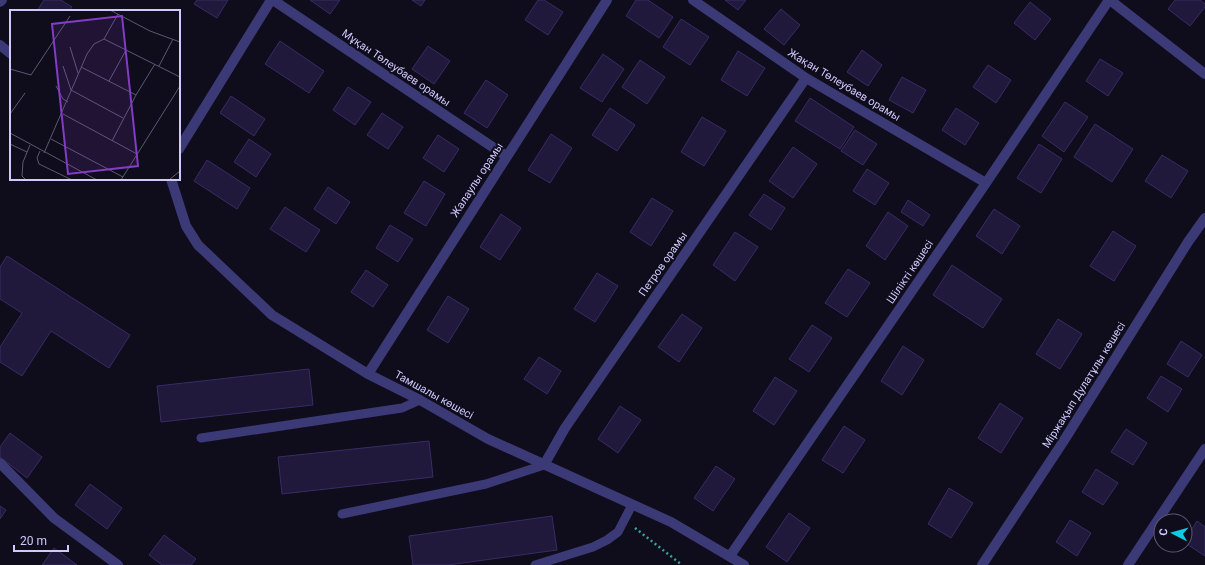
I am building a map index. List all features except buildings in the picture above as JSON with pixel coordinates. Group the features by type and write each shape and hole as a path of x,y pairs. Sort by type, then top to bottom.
{"street":[{"path":"180,147 272,0"},
{"name":"Мұқан Төлеубаев орамы","path":"272,0 506,156"},
{"name":"Жалаулы орамы","path":"368,374 607,0"},
{"name":"Жақан Төлеубаев орамы","path":"693,0 806,78 986,183"},
{"path":"1109,0 1205,74"},
{"name":"Шілікті көшесі","path":"730,556 986,183 1109,0"},
{"path":"0,45 10,53"},
{"name":"Петров орамы","path":"544,465 565,428 806,78"},
{"name":"Тамшалы көшесі","path":"172,180 186,226 198,245 272,315 368,374 420,400 488,439 671,522 744,565"},
{"name":"Міржақып Дулатұлы көшесі","path":"982,565 1063,442 1205,218"},
{"path":"1128,565 1205,449"},
{"path":"0,463 54,518 118,565"}],"lane":[{"path":"201,438 402,408 420,400"},
{"path":"342,514 486,484 544,465"},
{"path":"535,565 600,544 618,532 632,504"}],"path":[{"path":"624,519 682,565"}]}
